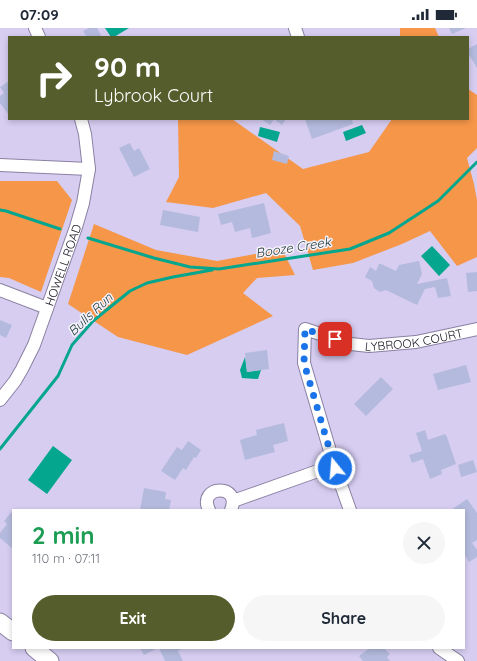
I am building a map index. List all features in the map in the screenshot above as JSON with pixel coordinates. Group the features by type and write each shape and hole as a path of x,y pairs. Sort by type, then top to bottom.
{"main road":[{"path":"0,622 12,631"},
{"path":"35,649 50,661"}],"street":[{"name":"HOWELL ROAD","path":"0,400 15,381 34,345 76,227 83,202 89,169 85,134 81,120"},
{"path":"0,165 89,169"},
{"path":"0,290 47,308"},
{"name":"LYBROOK COURT","path":"335,468 304,363 305,329 351,344 369,346 416,342 477,329"},
{"path":"209,509 207,503 208,499 210,495 217,490 229,493 232,505 315,472 335,468 350,509"},
{"path":"440,649 458,661"}],"shaded area":[{"path":"105,28 129,28 116,36 110,36"},
{"path":"400,28 435,28 439,36 400,36"},
{"path":"469,90 477,95 477,148 467,158 477,200 477,257 457,266 430,231 402,244 353,263 313,270 300,226 266,193 213,208 166,202 179,177 178,120 233,120 303,169 369,152 391,120 469,120"},
{"path":"362,125 366,133 346,141 343,132"},
{"path":"260,127 280,132 277,142 258,136"},
{"path":"0,181 57,181 72,200 41,292 9,278 0,277"},
{"path":"94,224 156,250 217,261 282,249 295,275 257,278 243,293 273,316 187,355 118,337 68,304"},
{"path":"432,246 450,265 439,276 421,256"},
{"path":"245,357 247,372 261,370 258,379 242,378 240,370"},
{"path":"53,446 72,460 47,494 28,480"}],"building":[{"path":"89,28 97,28 101,36 86,36 83,31"},
{"path":"449,28 466,28 452,34"},
{"path":"477,44 477,68 469,55 469,48"},
{"path":"8,82 8,114 0,103 0,96 4,93 0,87"},
{"path":"262,120 273,120 270,125"},
{"path":"275,120 285,120 282,125"},
{"path":"305,120 352,120 353,124 312,139"},
{"path":"130,143 134,151 139,148 150,169 134,177 119,148"},
{"path":"274,151 289,156 287,164 272,160"},
{"path":"264,203 271,233 252,238 250,228 235,232 232,222 221,225 218,214"},
{"path":"163,210 200,217 198,232 160,225"},
{"path":"419,261 422,274 417,284 447,278 451,296 438,298 435,287 425,289 417,305 386,290 380,292 374,288 372,281 365,277 370,267 376,271 379,264 396,271 399,265"},
{"path":"477,272 477,291 468,292 466,273"},
{"path":"0,320 12,325 6,338 0,335"},
{"path":"267,350 269,369 247,372 245,353"},
{"path":"466,365 471,382 438,390 433,374"},
{"path":"381,377 393,389 366,416 354,404"},
{"path":"284,423 288,441 273,445 275,452 245,460 240,440 257,435 256,430"},
{"path":"425,430 428,440 445,434 456,464 441,470 442,474 430,479 423,459 412,463 409,455 422,451 416,433"},
{"path":"188,441 201,450 196,458 194,457 186,470 183,468 175,480 161,471 177,447 182,450"},
{"path":"473,460 477,472 461,477 458,465"},
{"path":"144,488 166,492 165,499 171,500 169,509 140,509"},
{"path":"467,499 477,513 477,540 472,543 477,550 477,557 469,562 465,556 465,509 452,509"},
{"path":"12,511 12,548 0,538 0,533 7,524 4,521"},
{"path":"141,649 156,649 144,655"},
{"path":"159,649 182,649 178,651 183,661 165,661"},
{"path":"369,649 385,649 390,654 387,657 390,661 363,661 359,656"}],"waterway":[{"name":"Booze Creek","path":"88,238 190,267 219,269 350,249 389,233 438,201 477,162"},
{"name":"Booze Creek","path":"0,210 60,229"},
{"name":"Bulls Run","path":"0,449 58,376 72,345 93,321 130,291 147,283 212,270"}],"route":[{"path":"335,339 305,329 304,363 335,468"}]}
